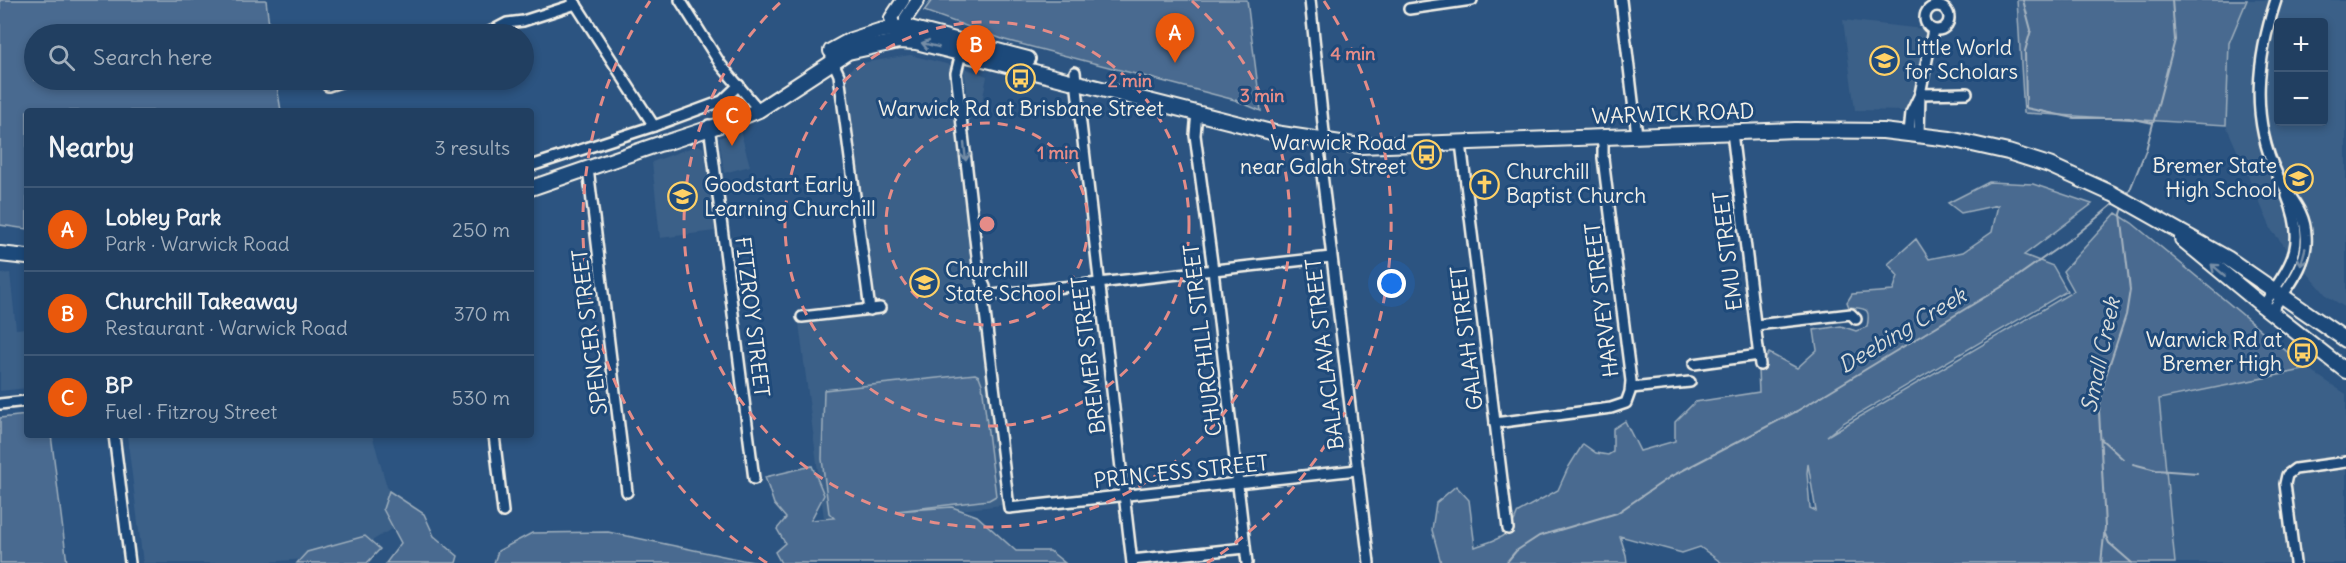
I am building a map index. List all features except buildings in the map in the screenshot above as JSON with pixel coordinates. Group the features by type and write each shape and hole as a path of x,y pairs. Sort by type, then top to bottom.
{"main road":[{"path":"900,32 918,0"},
{"path":"899,1 891,18 900,32"},
{"name":"WARWICK ROAD","path":"900,32 916,42 1075,76"},
{"name":"WARWICK ROAD","path":"534,187 659,144 665,139 709,126 757,106 831,57 900,32 1075,76 1114,93 1275,133 1321,142 1360,146 1806,130 1914,134 2008,152 2082,178 2144,210 2205,245 2346,340"},
{"name":"WARWICK ROAD","path":"2161,221 2267,309 2346,370"},
{"path":"0,246 24,249"},
{"path":"0,254 24,258"}],"street":[{"path":"680,0 721,65 757,106"},
{"name":"BALACLAVA STREET","path":"1310,0 1331,256 1368,563"},
{"path":"1409,9 1472,0"},
{"path":"1621,0 1637,135"},
{"path":"2267,309 2300,267 2307,235 2298,205 2283,185 2270,158 2264,139 2258,101 2260,60 2276,0"},
{"path":"505,24 523,21 574,2 654,126"},
{"path":"1943,4 1948,14 1948,21 1944,28 1934,30 1924,21 1925,13 1931,7 1943,4"},
{"path":"1914,134 1934,30"},
{"path":"961,53 956,73 979,274 985,287 983,296 1331,256"},
{"path":"802,317 875,309 839,75 831,57"},
{"name":"BREMER STREET","path":"1075,76 1132,561"},
{"path":"534,165 722,101 739,85"},
{"path":"1920,94 1967,93"},
{"name":"CHURCHILL STREET","path":"1197,112 1195,135 1247,563"},
{"name":"FITZROY STREET","path":"709,126 754,479"},
{"name":"EMU STREET","path":"1695,364 1759,360 1732,132"},
{"name":"HARVEY STREET","path":"1604,137 1603,158 1630,388"},
{"name":"GALAH STREET","path":"1461,143 1508,529"},
{"name":"SPENCER STREET","path":"588,168 627,492"},
{"name":"PRINCESS STREET","path":"983,296 1009,507 1357,470"},
{"path":"1756,325 1851,314 1856,319"},
{"path":"1495,423 1620,406 1626,403 1630,388 1690,382"},
{"path":"0,404 24,401"},
{"path":"114,438 130,563"},
{"path":"494,438 503,512"},
{"path":"2295,563 2285,484 2287,475 2295,469 2346,462"},
{"path":"1132,561 1245,548"}],"shaded area":[{"path":"0,0 266,0 269,24 24,24 24,90 278,90 281,108 24,108 24,229 0,225"},
{"path":"932,0 1247,0 1261,111 1235,100 1005,40 924,11"},
{"path":"2017,0 2247,0 2229,43 2226,125 2024,113"},
{"name":"Bremer State High School","path":"2247,0 2346,0 2346,308 2327,296 2272,231 2226,125 2229,42"},
{"name":"Little World for Scholars","path":"1843,20 1923,29 1926,32 1907,111 1855,110"},
{"name":"Churchill State School","path":"910,55 950,65 1002,505 825,526 799,323 884,314 883,302 876,303 845,75 856,64"},
{"path":"964,68 987,76 982,102 968,100"},
{"path":"740,130 750,166 724,173 719,138"},
{"name":"Goodstart Early Learning Churchill","path":"698,145 704,148 715,231 660,238 652,162"},
{"path":"1989,182 2033,184 2092,204 2024,255 2053,266 2067,291 1843,423 1827,436 2074,291 2063,271 2116,213 2132,223 2308,369 2159,399 2175,563 1722,563 1700,547 1682,553 1620,536 1627,563 1441,563 1432,530 1436,503 1456,486 1469,500 1475,547 1491,542 1507,533 1518,512 1558,490 1583,444 1596,453 1608,455 1613,452 1613,429 1625,421 1640,451 1675,441 1675,422 1695,402 1759,392 1758,370 1769,353 1797,368 1817,350 1814,330 1841,326 1856,331 1867,327 1868,312 1860,308 1849,307 1847,302 1852,294 1893,291 1898,276 1888,264 1916,239 1929,259 1963,252 1992,232 1998,205 1961,213 1948,203","holes":["1808,464 1816,511 1810,508"]},
{"path":"10,273 16,329 24,328 24,388 0,391 0,274"},
{"path":"2308,369 2346,394 2346,563 2175,563 2159,399"},
{"path":"975,374 979,376 982,384 996,496 989,500 897,511 952,507 977,516 1016,551 1050,551 1065,563 781,563 775,552 785,543 777,529 786,518 774,504 765,477 812,466 824,495 811,520 834,518 829,513 822,459 824,390"},
{"path":"24,415 24,438 51,438 67,563 0,563 0,418"},
{"path":"127,438 373,438 398,525 370,542 305,559 254,563 143,563"},
{"path":"389,491 424,514 434,536 458,556 456,563 386,563 401,543 383,509"},
{"path":"608,532 759,563 494,563 498,551 532,533"},
{"path":"365,536 380,549 367,563 297,563 307,552"}],"waterway":[{"path":"2023,0 2031,30 2025,51 2026,108 2074,118 2129,118 2153,123"},
{"name":"Deebing Creek","path":"2127,197 2146,150 2175,40 2172,0"},
{"name":"Deebing Creek","path":"1506,563 1516,551 1539,536 1617,513 1670,477 1797,411 2008,283 2076,235 2117,201"},
{"name":"Small Creek","path":"2101,563 2105,527 2099,411 2104,381 2126,315 2130,290 2121,214 2124,205"},
{"path":"2101,439 2123,459"},
{"path":"2133,464 2156,470 2197,473"},
{"path":"2104,532 2109,543 2132,563"}],"place":[{"name":"Little World for Scholars","path":"1884,60"},
{"name":"Lobley Park","path":"1175,63"},
{"name":"Churchill Takeaway","path":"976,75"},
{"name":"Warwick Rd at Brisbane Street","path":"1021,78"},
{"name":"BP","path":"732,146"},
{"name":"Warwick Road near Galah Street","path":"1427,155"},
{"name":"Bremer State High School","path":"2298,178"},
{"name":"Churchill Baptist Church","path":"1485,184"},
{"name":"Goodstart Early Learning Churchill","path":"683,197"},
{"name":"Churchill State School","path":"924,282"},
{"name":"Warwick Rd at Bremer High","path":"2303,352"}]}
